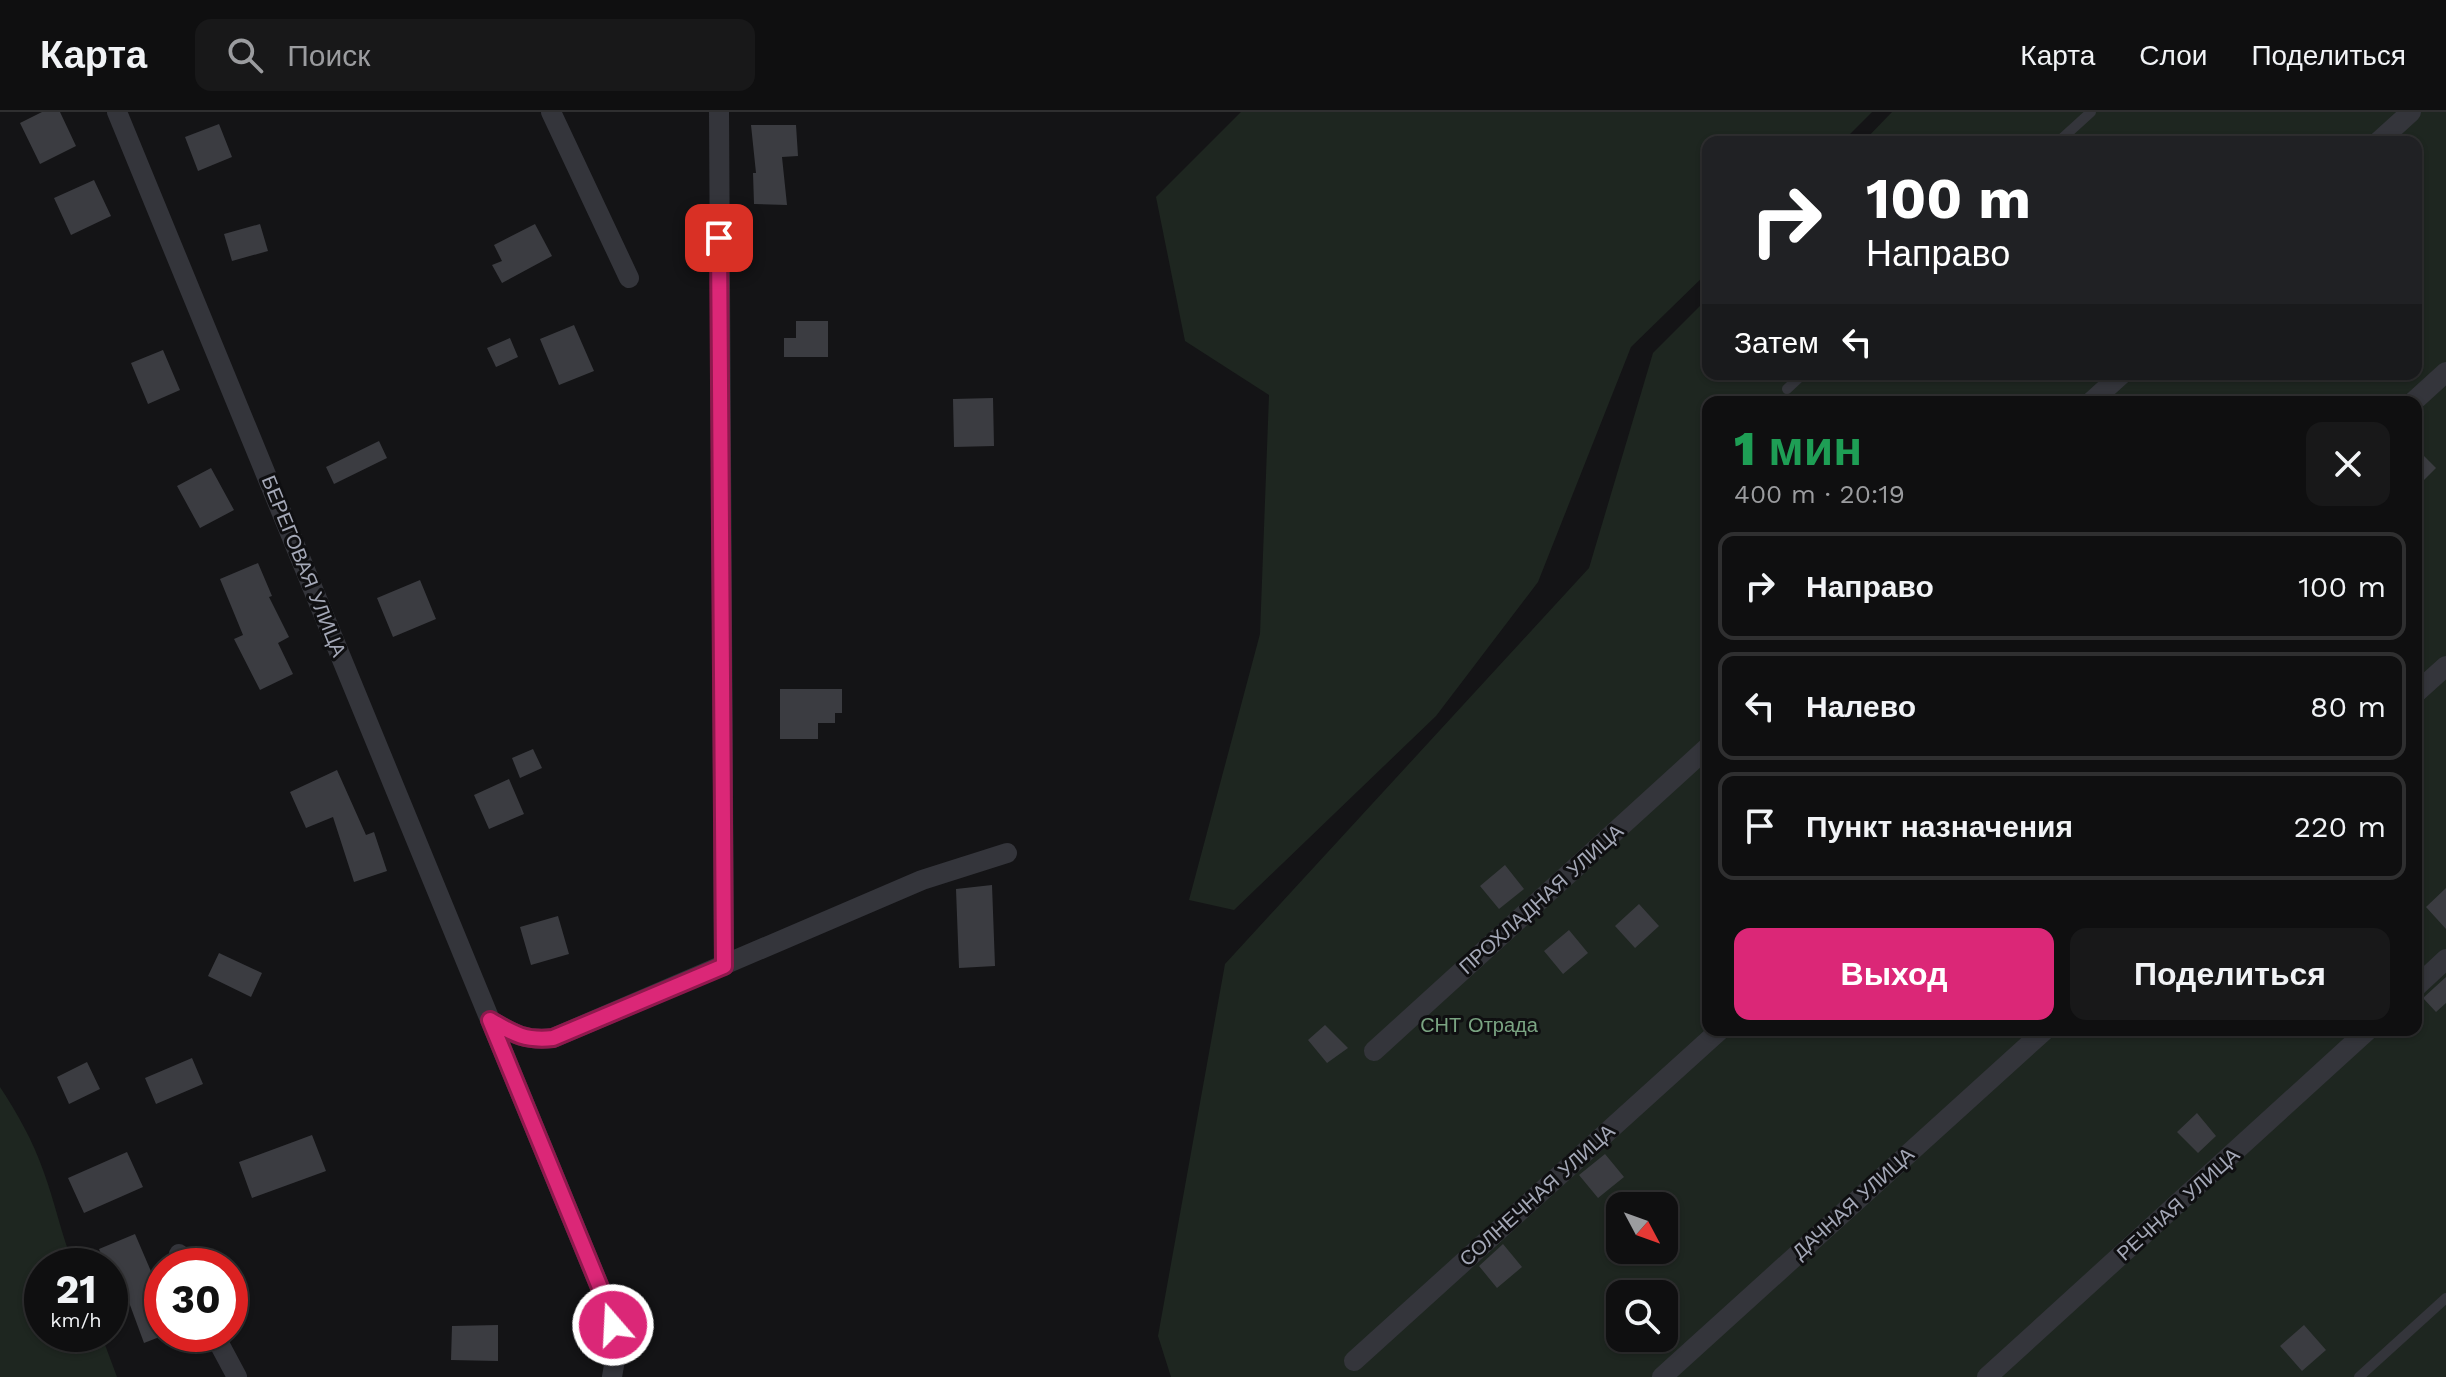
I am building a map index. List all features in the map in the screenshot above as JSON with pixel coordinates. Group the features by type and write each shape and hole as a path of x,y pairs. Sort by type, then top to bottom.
{"street":[{"name":"БЕРЕГОВАЯ УЛИЦА","path":"117,112 608,1307 618,1342 612,1377"},
{"path":"551,112 629,278"},
{"path":"719,112 724,966"},
{"path":"2385,136 2411,112"},
{"path":"2420,396 2446,372"},
{"path":"2098,396 2115,380"},
{"path":"2422,688 2446,666"},
{"name":"ПРОХЛАДНАЯ УЛИЦА","path":"1374,1051 1702,752"},
{"path":"490,1020 531,1040 553,1038 922,880 1007,853"},
{"path":"2422,981 2446,959"},
{"name":"СОЛНЕЧНАЯ УЛИЦА","path":"1354,1361 1713,1036"},
{"name":"ДАЧНАЯ УЛИЦА","path":"1662,1377 2038,1036"},
{"name":"РЕЧНАЯ УЛИЦА","path":"1987,1377 2361,1036"},
{"path":"224,1352 237,1377"}],"lane":[{"path":"2065,136 2091,112"},
{"path":"1787,389 1797,380"},
{"path":"2359,1377 2446,1298"}],"green space":[{"path":"1241,112 1872,112 1848,136 1702,136 1702,278 1631,347 1538,582 1436,716 1234,910 1189,900 1260,634 1269,395 1185,341 1156,197"},
{"name":"СНТ Отрада","path":"1892,112 2446,112 2446,1377 1171,1377 1158,1336 1225,964 1589,568 1653,353 1702,304 1702,380 2422,380 2422,136 1869,136"},
{"path":"0,1087 39,1159 67,1248 24,1248 24,1352 108,1352 117,1377 0,1377"}],"building":[{"path":"42,112 60,112 76,146 40,164 20,123"},
{"path":"219,124 232,157 198,171 185,137"},
{"path":"751,125 796,125 798,156 782,157 787,205 754,204 753,173 756,173"},
{"path":"94,180 111,216 71,235 54,198"},
{"path":"260,224 268,251 232,261 224,234"},
{"path":"535,224 552,256 502,283 492,265 502,261 494,245"},
{"path":"796,321 828,321 828,357 784,357 784,338 796,338"},
{"path":"574,325 594,371 559,385 540,339"},
{"path":"510,338 518,357 496,367 487,348"},
{"path":"163,350 180,390 148,404 131,363"},
{"path":"993,398 994,446 954,447 953,399"},
{"path":"379,441 387,458 334,484 326,467"},
{"path":"2422,454 2436,468 2422,482"},
{"path":"211,468 234,510 200,528 177,486"},
{"path":"258,563 272,596 269,597 289,637 278,643 293,674 260,690 234,639 243,635 220,579"},
{"path":"420,580 436,619 393,637 377,598"},
{"path":"780,689 842,689 842,713 835,713 835,723 818,723 818,739 780,739"},
{"path":"533,749 542,768 520,778 512,758"},
{"path":"337,770 366,835 374,832 387,871 354,882 333,817 306,828 290,792"},
{"path":"509,779 524,814 489,829 474,795"},
{"path":"1505,865 1524,889 1499,909 1480,886"},
{"path":"992,885 995,966 959,968 956,889"},
{"path":"2446,888 2446,929 2426,907"},
{"path":"1639,904 1659,926 1635,948 1615,926"},
{"path":"558,916 569,954 531,965 520,927"},
{"path":"1569,930 1588,953 1563,974 1544,951"},
{"path":"219,953 262,973 251,997 208,976"},
{"path":"2446,977 2446,1003 2436,1012 2423,998"},
{"path":"1325,1025 1348,1048 1327,1063 1308,1040"},
{"path":"192,1058 203,1084 156,1104 145,1078"},
{"path":"87,1062 100,1089 69,1104 57,1077"},
{"path":"2197,1113 2216,1136 2198,1153 2177,1132"},
{"path":"312,1135 326,1171 252,1198 239,1162"},
{"path":"127,1152 143,1187 84,1213 68,1178"},
{"path":"1605,1154 1624,1177 1598,1198 1579,1175"},
{"path":"135,1234 144,1255 144,1343 128,1300 128,1248 101,1248"},
{"path":"1503,1244 1522,1267 1497,1288 1479,1266"},
{"path":"498,1325 498,1361 451,1360 452,1326"},
{"path":"2304,1325 2326,1350 2302,1371 2280,1346"}],"route":[{"path":"613,1325 490,1020 531,1040 553,1038 724,966 719,238"}]}
